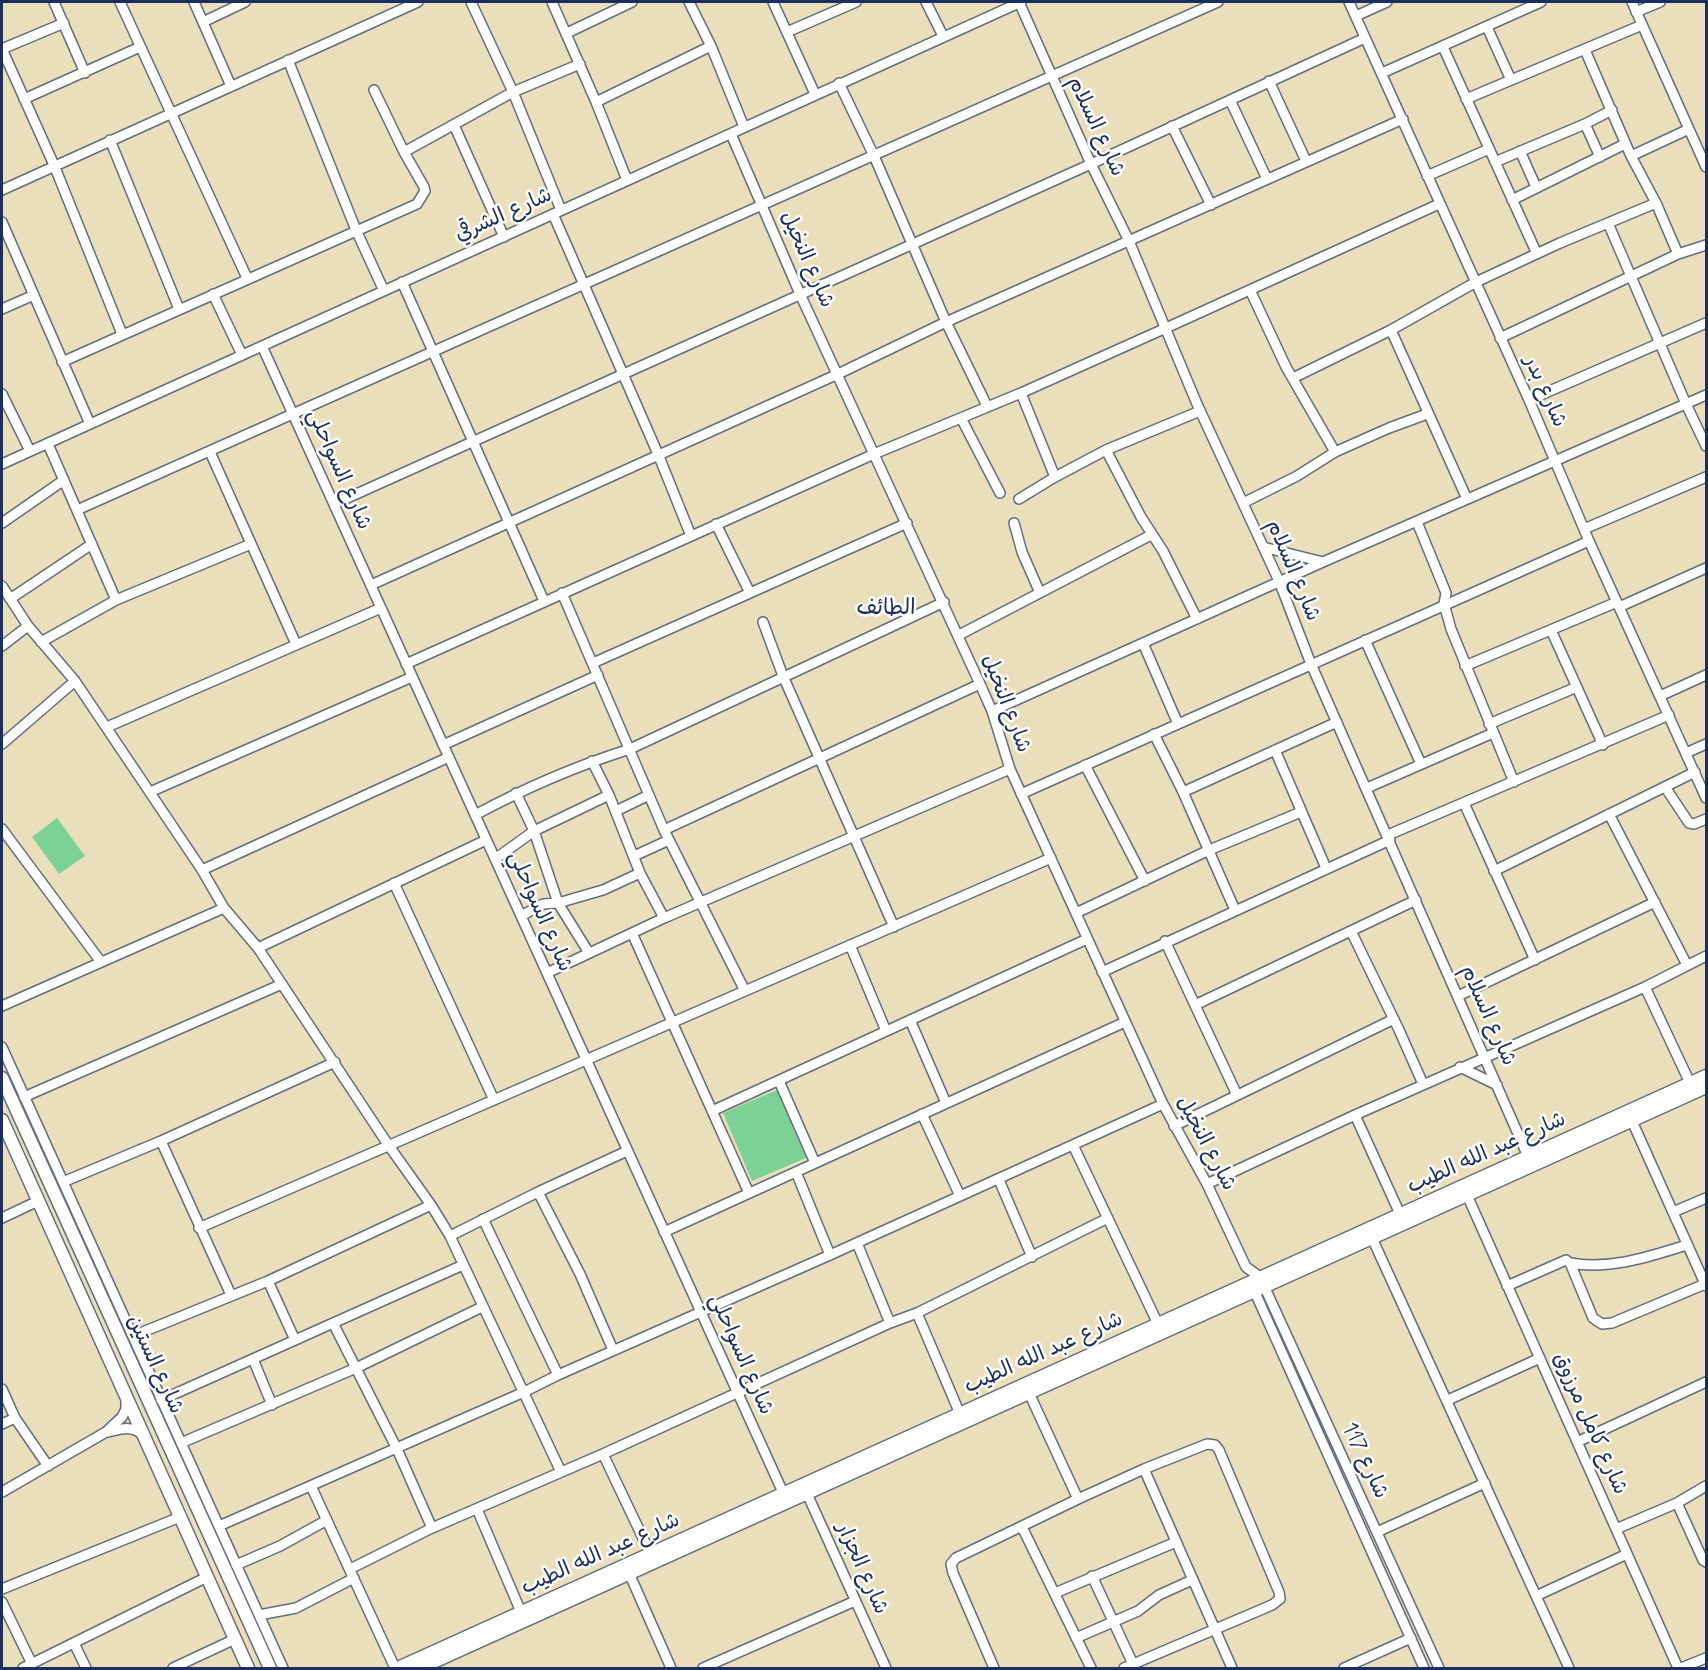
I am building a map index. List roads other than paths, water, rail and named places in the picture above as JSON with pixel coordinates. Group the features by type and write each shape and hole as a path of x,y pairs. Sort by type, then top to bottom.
{"main road":[{"name":"شارع عبد الله الطيب","path":"396,1668 440,1660 521,1612 652,1558 805,1489 1029,1393 1158,1324 1256,1282 1372,1238 1467,1195 1530,1161 1707,1076"},
{"name":"شارع الستين","path":"2,1078 194,1486 270,1668"},
{"name":"شارع عبد الله الطيب","path":"805,1489 960,1414 1107,1352 1400,1214 1632,1121 1707,1087"},
{"name":"شارع الستين","path":"2,1120 248,1668"},
{"name":"شارع عبد الله الطيب","path":"420,1668 629,1574 652,1558"}],"street":[{"path":"54,2 85,73"},
{"path":"120,2 248,278"},
{"path":"194,2 231,86"},
{"path":"203,22 245,2"},
{"path":"2,190 288,60 404,4 418,2"},
{"path":"471,2 513,92 584,285 691,536"},
{"path":"552,2 597,102 627,180"},
{"path":"567,33 632,2"},
{"path":"689,2 711,46 744,127"},
{"path":"773,2 815,94"},
{"path":"926,2 943,36"},
{"name":"شارع الشرقي","path":"2,464 731,134 943,36 997,6 1020,2"},
{"name":"شارع السلام","path":"1020,2 1091,164 1129,241 1200,411 1279,581 1311,664 1530,1161"},
{"path":"77,510 1218,2"},
{"name":"شارع بدر","path":"1349,2 1529,400 1589,542 1707,798"},
{"path":"1356,16 1387,2"},
{"path":"1382,73 1487,27 1517,6 1541,2"},
{"path":"1632,2 1707,167"},
{"path":"1636,12 1660,2"},
{"path":"787,32 851,3"},
{"path":"64,23 2,49 54,165 122,334"},
{"path":"1466,99 1642,25"},
{"path":"1487,27 1511,80"},
{"path":"334,504 1091,164 1365,38"},
{"path":"597,102 711,46"},
{"path":"24,99 140,47"},
{"path":"1443,47 1537,254"},
{"path":"1585,50 1625,144 1656,203 1678,254"},
{"path":"288,60 356,230 384,291"},
{"path":"404,152 513,92 580,64"},
{"path":"1269,81 1306,161"},
{"path":"839,83 874,156 946,322 987,405"},
{"path":"62,362 417,204 424,187 374,90"},
{"path":"1230,100 1267,179"},
{"path":"1495,162 1585,124 1612,110"},
{"path":"371,585 838,374 946,322 1403,119"},
{"path":"1585,124 1600,157"},
{"path":"454,125 504,237"},
{"path":"1172,126 1211,205"},
{"path":"1631,156 1689,129"},
{"name":"شارع النخيل","path":"731,134 800,294 993,711 1010,769 1102,972 1163,1104 1207,1184 1256,1282"},
{"path":"110,140 179,309"},
{"path":"1512,200 1625,144"},
{"path":"1427,176 1489,149"},
{"path":"1520,151 1536,187"},
{"path":"1293,378 1391,330 1476,282 1656,203"},
{"path":"406,664 874,454 987,405 1021,393 1439,204"},
{"path":"2,222 4,236 34,295 90,424"},
{"path":"1608,223 1686,404 1707,446"},
{"path":"1500,338 1678,254 1707,245"},
{"path":"402,282 544,601"},
{"path":"1250,290 1293,378 1335,452"},
{"path":"213,294 242,355"},
{"path":"2,309 34,295"},
{"path":"1529,400 1707,323"},
{"path":"1391,330 1467,499"},
{"name":"شارع السواحلي","path":"262,346 785,1498"},
{"path":"1021,393 1055,477"},
{"path":"2,394 30,451"},
{"path":"993,711 1279,581 1707,395"},
{"path":"1019,499 1106,450 1200,411"},
{"path":"1243,503 1297,476 1335,452 1427,414"},
{"path":"961,418 1000,493"},
{"path":"48,444 116,600"},
{"path":"1106,450 1151,535 1163,551 1197,619"},
{"path":"210,452 296,644"},
{"path":"1584,529 1707,477"},
{"path":"2,523 64,480"},
{"path":"1417,522 1446,594 1444,604 1465,666 1514,783"},
{"path":"593,663 907,523"},
{"path":"1014,523 1022,552 1040,593"},
{"path":"716,524 750,593"},
{"path":"958,635 1151,535"},
{"path":"1022,794 1444,604 1589,542"},
{"path":"10,599 92,544"},
{"path":"41,642 116,600 251,544"},
{"path":"1263,547 1323,562"},
{"path":"1465,666 1707,568"},
{"path":"2,586 28,626 75,681 107,727 202,870 224,908 258,948 389,1146 431,1205 450,1236 561,1472"},
{"path":"562,593 664,830 745,991"},
{"path":"475,815 516,793 592,761 630,748 944,602"},
{"path":"107,727 381,608"},
{"path":"763,622 783,676 894,927"},
{"path":"2,646 28,626"},
{"path":"1551,630 1603,745"},
{"path":"1365,640 1421,764"},
{"path":"1143,643 1178,724"},
{"path":"443,746 598,675"},
{"path":"1660,696 1707,675"},
{"path":"150,792 412,677"},
{"path":"2,744 75,681"},
{"path":"664,830 980,684"},
{"path":"1367,788 1577,687"},
{"path":"1102,972 1464,803 1669,716"},
{"path":"1183,792 1337,722"},
{"path":"1154,734 1183,792 1207,851 1235,910"},
{"path":"1686,753 1707,744"},
{"path":"1275,750 1326,868"},
{"path":"202,870 449,757"},
{"path":"592,761 609,795 640,873 664,918"},
{"path":"1085,765 1145,881"},
{"path":"547,973 664,918 1010,769"},
{"path":"1494,871 1695,772"},
{"path":"1665,788 1689,823 1694,824 1707,819"},
{"path":"516,793 534,831 558,903 589,953"},
{"path":"495,859 534,831 609,795"},
{"path":"615,811 649,795"},
{"path":"1464,803 1535,960"},
{"path":"1076,914 1207,851 1301,812"},
{"path":"1609,814 1687,965"},
{"path":"2,829 101,962"},
{"path":"258,948 486,840"},
{"path":"634,856 669,840"},
{"path":"199,1228 1051,858"},
{"path":"521,916 543,904 558,903 603,890 640,873"},
{"path":"394,883 494,1100"},
{"path":"1195,1005 1416,900"},
{"path":"1458,996 1655,902"},
{"path":"2,1006 224,908"},
{"path":"1351,931 1423,1084"},
{"path":"632,933 749,1193"},
{"path":"712,1111 1088,939"},
{"path":"1166,941 1237,1095"},
{"path":"850,945 886,1031"},
{"path":"1207,1184 1355,1114 1644,987 1707,956"},
{"path":"24,1097 282,984"},
{"path":"1644,987 1690,1083"},
{"path":"1174,1126 1394,1019"},
{"path":"910,1020 946,1103"},
{"path":"664,1232 1125,1022"},
{"path":"2,1047 181,1443 194,1486 219,1526 283,1668"},
{"path":"63,1182 161,1141 335,1062"},
{"path":"1460,1067 1497,1085"},
{"path":"779,1080 815,1163"},
{"path":"219,1526 999,1180 1163,1104"},
{"path":"922,1114 960,1196"},
{"path":"1355,1114 1400,1214"},
{"path":"1570,1263 1593,1318 1602,1324 1612,1323 1706,1285 1632,1121"},
{"path":"161,1141 231,1295"},
{"path":"1073,1145 1158,1324"},
{"path":"450,1236 537,1192 627,1151"},
{"path":"796,1172 830,1255"},
{"path":"999,1180 1032,1257"},
{"path":"537,1192 580,1274 613,1350"},
{"name":"شارع كامل مرزوق","path":"1467,1195 1680,1668"},
{"path":"1673,1212 1707,1198"},
{"path":"2,1218 38,1201"},
{"path":"133,1336 268,1281 431,1205"},
{"path":"350,1569 432,1528 603,1454 890,1323 917,1313 1108,1218"},
{"path":"483,1219 558,1375"},
{"path":"1372,1238 1569,1668"},
{"path":"857,1243 890,1323"},
{"path":"1508,1286 1566,1260 1570,1263 1585,1265 1614,1265 1687,1245"},
{"path":"161,1400 463,1265"},
{"path":"268,1281 294,1340"},
{"name":"شارع 117","path":"1256,1282 1377,1532 1438,1665"},
{"name":"شارع 117","path":"1256,1282 1424,1667"},
{"path":"181,1443 356,1368 482,1307"},
{"path":"917,1313 960,1414"},
{"path":"333,1323 397,1449 432,1528"},
{"path":"1448,1400 1540,1358"},
{"path":"253,1359 272,1405"},
{"path":"1577,1442 1707,1382"},
{"path":"2,1389 15,1418 48,1466"},
{"path":"1029,1393 1078,1499"},
{"path":"2,1490 106,1432 122,1417 126,1409 126,1397"},
{"path":"2,1424 15,1418"},
{"path":"106,1432 132,1428 144,1436"},
{"path":"994,1668 952,1573 951,1564 956,1558 1144,1469 1207,1444 1215,1445 1219,1450 1281,1599 1272,1605 1128,1666 1113,1621 1092,1576"},
{"path":"603,1454 652,1558"},
{"path":"1144,1469 1232,1668"},
{"path":"1377,1532 1485,1483"},
{"path":"311,1486 396,1668"},
{"path":"1616,1529 1677,1503 1707,1486"},
{"name":"شارع الجزار","path":"805,1489 886,1668"},
{"path":"1677,1503 1703,1560 1707,1562"},
{"path":"477,1509 521,1612"},
{"path":"2,1589 180,1517"},
{"path":"236,1565 280,1546 327,1520"},
{"path":"1022,1527 1091,1668"},
{"path":"1055,1593 1176,1542"},
{"path":"1536,1596 1627,1554"},
{"path":"629,1574 671,1668"},
{"path":"2,1602 28,1666 207,1577"},
{"path":"259,1614 296,1608 354,1578"},
{"path":"1076,1638 1138,1611 1159,1594 1192,1580"},
{"path":"704,1668 855,1601"},
{"path":"1344,1668 1411,1638"},
{"path":"173,1668 235,1639"},
{"path":"74,1643 86,1668"},
{"path":"1680,1668 1707,1658"},
{"path":"1424,1667 1438,1665"}],"district":[{"name":"الطائف","path":"886,609"}]}
